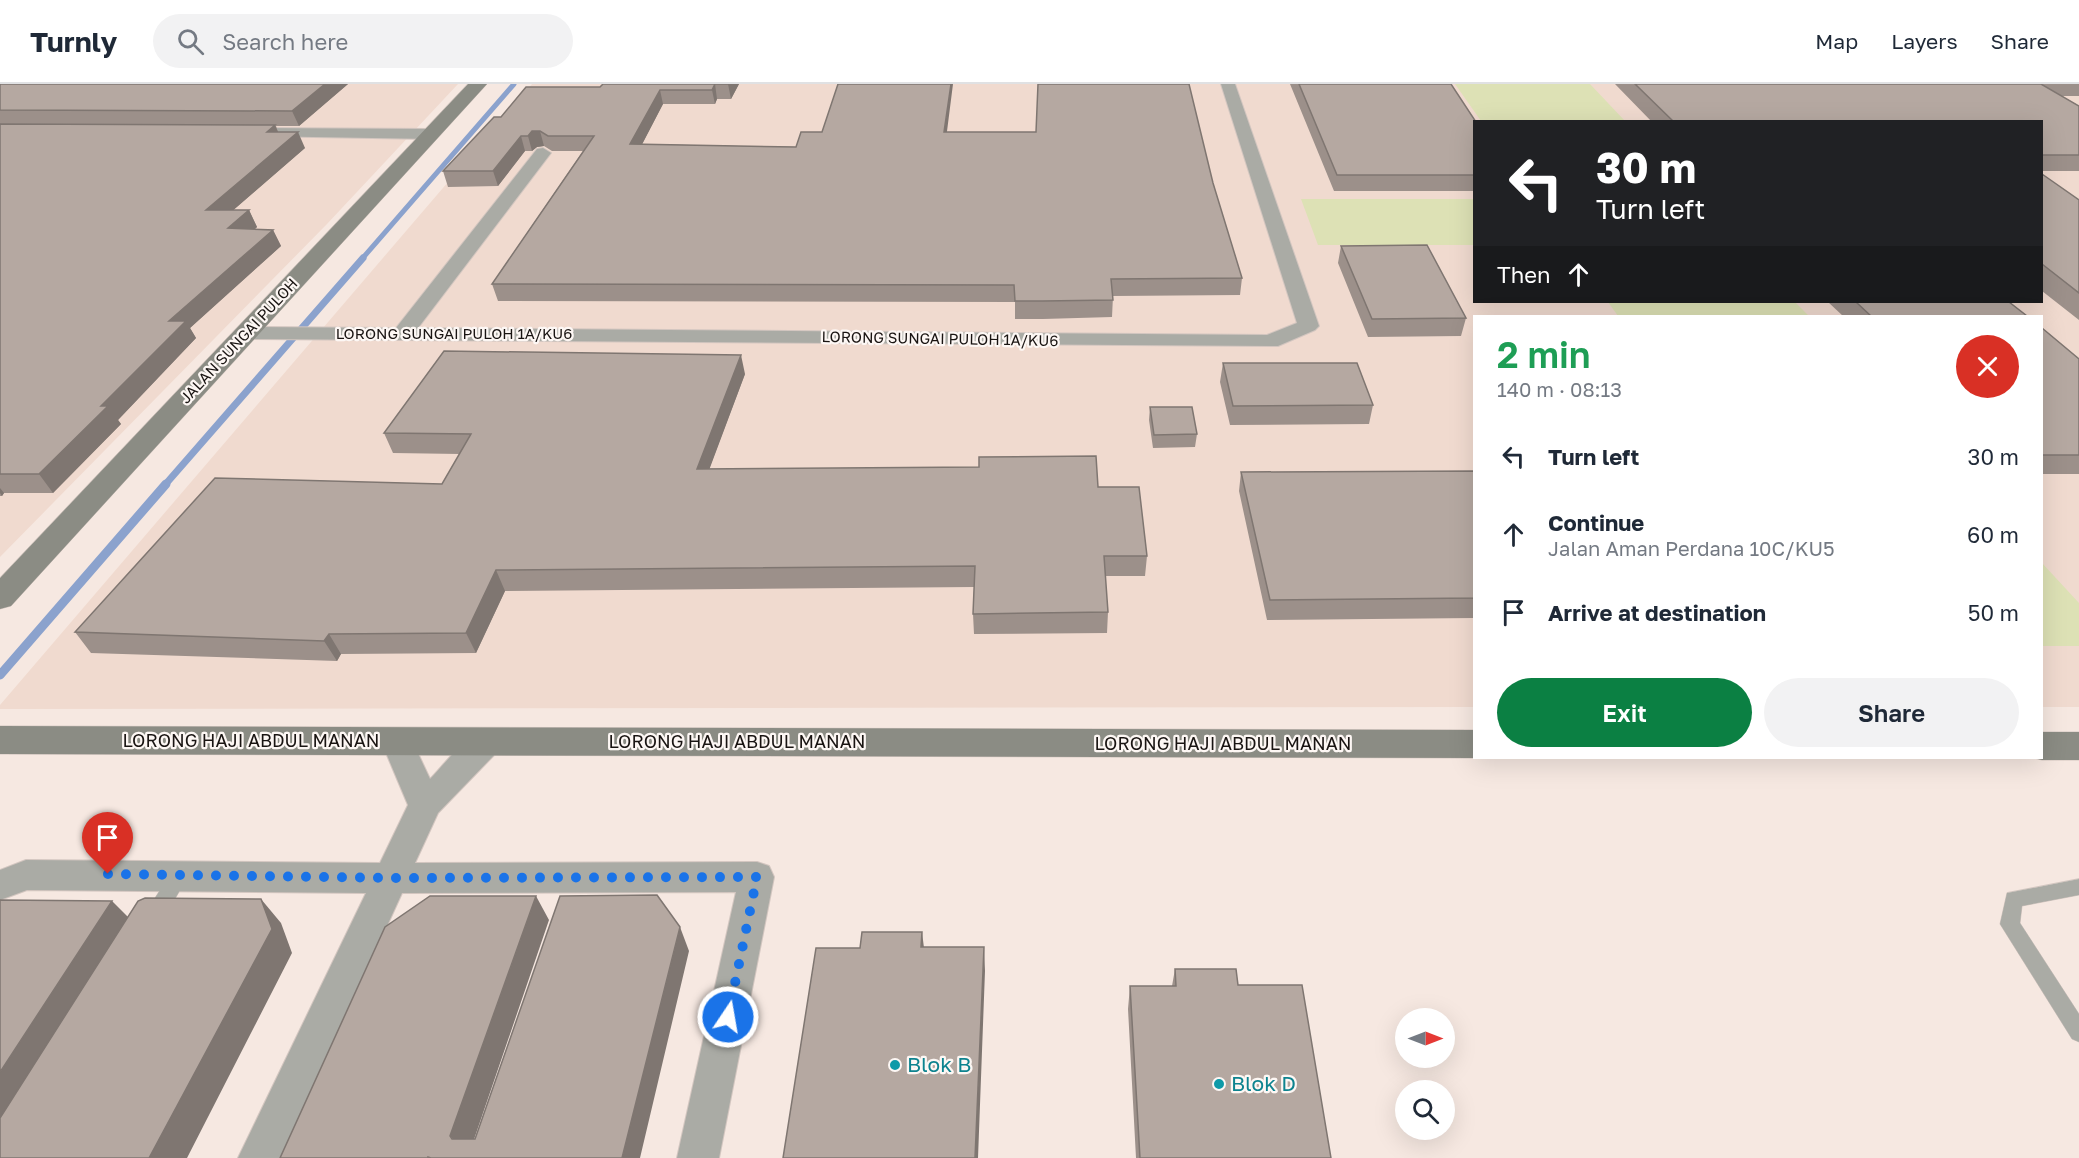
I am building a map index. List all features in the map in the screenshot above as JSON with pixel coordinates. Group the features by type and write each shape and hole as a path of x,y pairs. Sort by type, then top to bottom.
{"street":[{"name":"JALAN SUNGAI PULOH","path":"0,598 478,84"},
{"name":"LORONG SUNGAI PULOH 1A/KU6","path":"247,333 1270,341 1308,326 1228,84"},
{"path":"243,133 431,134"},
{"path":"403,333 543,153"},
{"name":"LORONG HAJI ABDUL MANAN","path":"0,740 1473,744"},
{"path":"397,741 425,805"},
{"path":"259,1158 425,805 488,741"},
{"path":"2043,746 2079,746"},
{"path":"0,885 26,875 180,874 390,878 571,888 757,877 698,1158"}],"lane":[{"path":"143,935 180,874"},
{"path":"2079,887 2014,899 2010,924 2079,1032"}],"shaded area":[{"path":"0,84 458,84 327,224 0,557"},
{"path":"532,84 2079,84 2079,707 2043,707 2043,315 1473,315 1473,707 0,709 0,705"}],"green space":[{"path":"1455,84 1590,84 1624,120 1480,120"},
{"path":"1301,199 1473,199 1473,245 1318,245"},
{"path":"1609,303 1796,303 1808,315 1617,315"},
{"path":"2043,564 2079,603 2079,646 2043,646"}],"building":[{"path":"0,84 325,84 292,111 0,110"},
{"path":"603,84 715,84 712,90 660,90 630,144 796,147 801,132 822,132 838,84 951,84 944,132 1036,132 1038,84 1189,84 1213,183 1242,278 1111,279 1113,300 1043,301 1015,301 1014,285 492,284 594,136 548,136 540,131 532,131 528,136 521,136 493,171 443,171 494,117 501,117 526,87 600,87"},
{"path":"1299,84 1451,84 1475,120 1473,175 1337,175"},
{"path":"1635,84 2041,84 2079,106 2079,155 2043,155 2043,120 1672,120"},
{"path":"0,124 275,125 267,132 298,132 206,210 249,210 228,228 273,230 169,321 186,321 101,406 108,406 39,474 0,474"},
{"path":"2043,175 2079,200 2079,293 2043,265"},
{"path":"1427,245 1466,318 1372,319 1341,246"},
{"path":"1857,303 2010,303 2026,315 1870,315"},
{"path":"2043,329 2079,359 2079,455 2043,455"},
{"path":"444,351 741,355 697,469 979,467 979,457 1096,456 1098,487 1139,487 1147,556 1104,556 1108,612 973,614 975,566 496,570 466,633 329,634 324,641 75,632 215,478 442,484 471,434 384,433"},
{"path":"1223,363 1357,363 1373,405 1233,406"},
{"path":"1150,407 1192,407 1197,434 1154,435"},
{"path":"1473,471 1473,598 1270,600 1241,472"},
{"path":"657,895 680,927 622,1158 280,1158 385,927 430,896 536,896 450,1136 452,1139 475,1139 560,896"},
{"path":"145,898 261,899 272,929 149,1158 0,1158 0,1118 138,901"},
{"path":"0,900 112,901 0,1072"},
{"name":"Blok B","path":"862,932 922,932 921,947 984,947 975,1158 783,1158 816,948 860,948"},
{"name":"Blok D","path":"1175,969 1236,969 1238,985 1302,985 1331,1158 1140,1158 1130,986 1176,986"}],"waterway":[{"path":"361,260 514,84"},
{"path":"164,486 363,258"},
{"path":"0,675 166,484"}],"place":[{"name":"Blok B","path":"895,1065"},
{"name":"Blok D","path":"1219,1084"}],"route":[{"path":"108,874 390,878 757,877 728,1017"}]}
